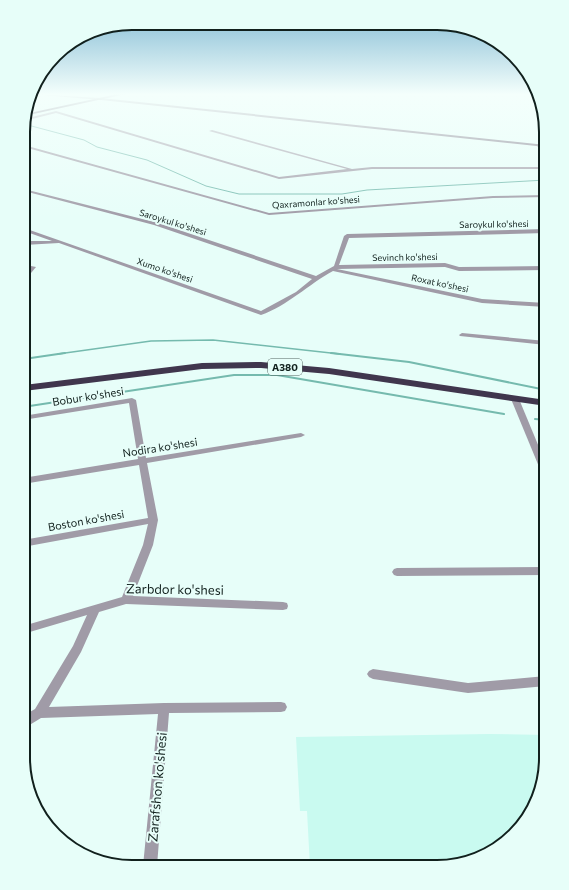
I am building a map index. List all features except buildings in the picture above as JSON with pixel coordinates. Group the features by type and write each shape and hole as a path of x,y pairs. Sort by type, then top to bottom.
{"highway":[{"name":"A380","path":"30,387 202,366 261,365 329,371 539,402"}],"street":[{"path":"136,136 279,178 372,168 539,168"},
{"path":"228,136 355,170"},
{"path":"448,136 538,145"},
{"name":"Qaxramonlar ko'shesi","path":"30,148 269,214 493,197 539,196"},
{"name":"Saroykul ko'shesi","path":"30,192 156,224 316,278"},
{"name":"Xumo ko'shesi","path":"30,231 63,242 102,258 261,313 298,293 316,278"},
{"name":"Saroykul ko'shesi","path":"334,268 347,236 539,231"},
{"name":"Xumo ko'shesi","path":"30,242 63,242"},
{"name":"Sevinch ko'shesi","path":"334,268 445,265 459,269 539,268"},
{"path":"316,278 334,268"},
{"name":"Roxat ko'shesi","path":"334,268 482,301 539,305"},
{"path":"462,335 539,342"},
{"path":"515,399 539,457"},
{"name":"Bobur ko'shesi","path":"30,417 132,400 143,461"},
{"name":"Nodira ko'shesi","path":"30,480 301,435"},
{"path":"126,600 148,545 152,520 143,461"},
{"name":"Boston ko'shesi","path":"30,543 152,520"},
{"path":"397,572 539,571"},
{"name":"Zarbdor ko'shesi","path":"30,628 126,600 283,606"},
{"path":"30,719 39,713 77,649 95,610"},
{"path":"372,674 468,688 539,682"},
{"path":"39,713 164,708 281,707"},
{"name":"Zarafshon ko'shesi","path":"151,860 164,708"}],"shaded area":[{"path":"489,734 539,735 539,765 534,791 529,803 514,825 499,839 464,857 444,860 310,860 307,811 300,811 296,737"}],"waterway":[{"path":"67,136 84,140 97,147 147,160 206,186 239,194 342,194 367,190 539,180"},
{"path":"62,353 151,341 213,340 333,353"},
{"path":"30,358 62,353"},
{"path":"333,353 340,354"},
{"path":"333,353 409,362 539,389"},
{"path":"30,406 234,375 277,375 504,414"},
{"path":"535,419 539,419"}]}
